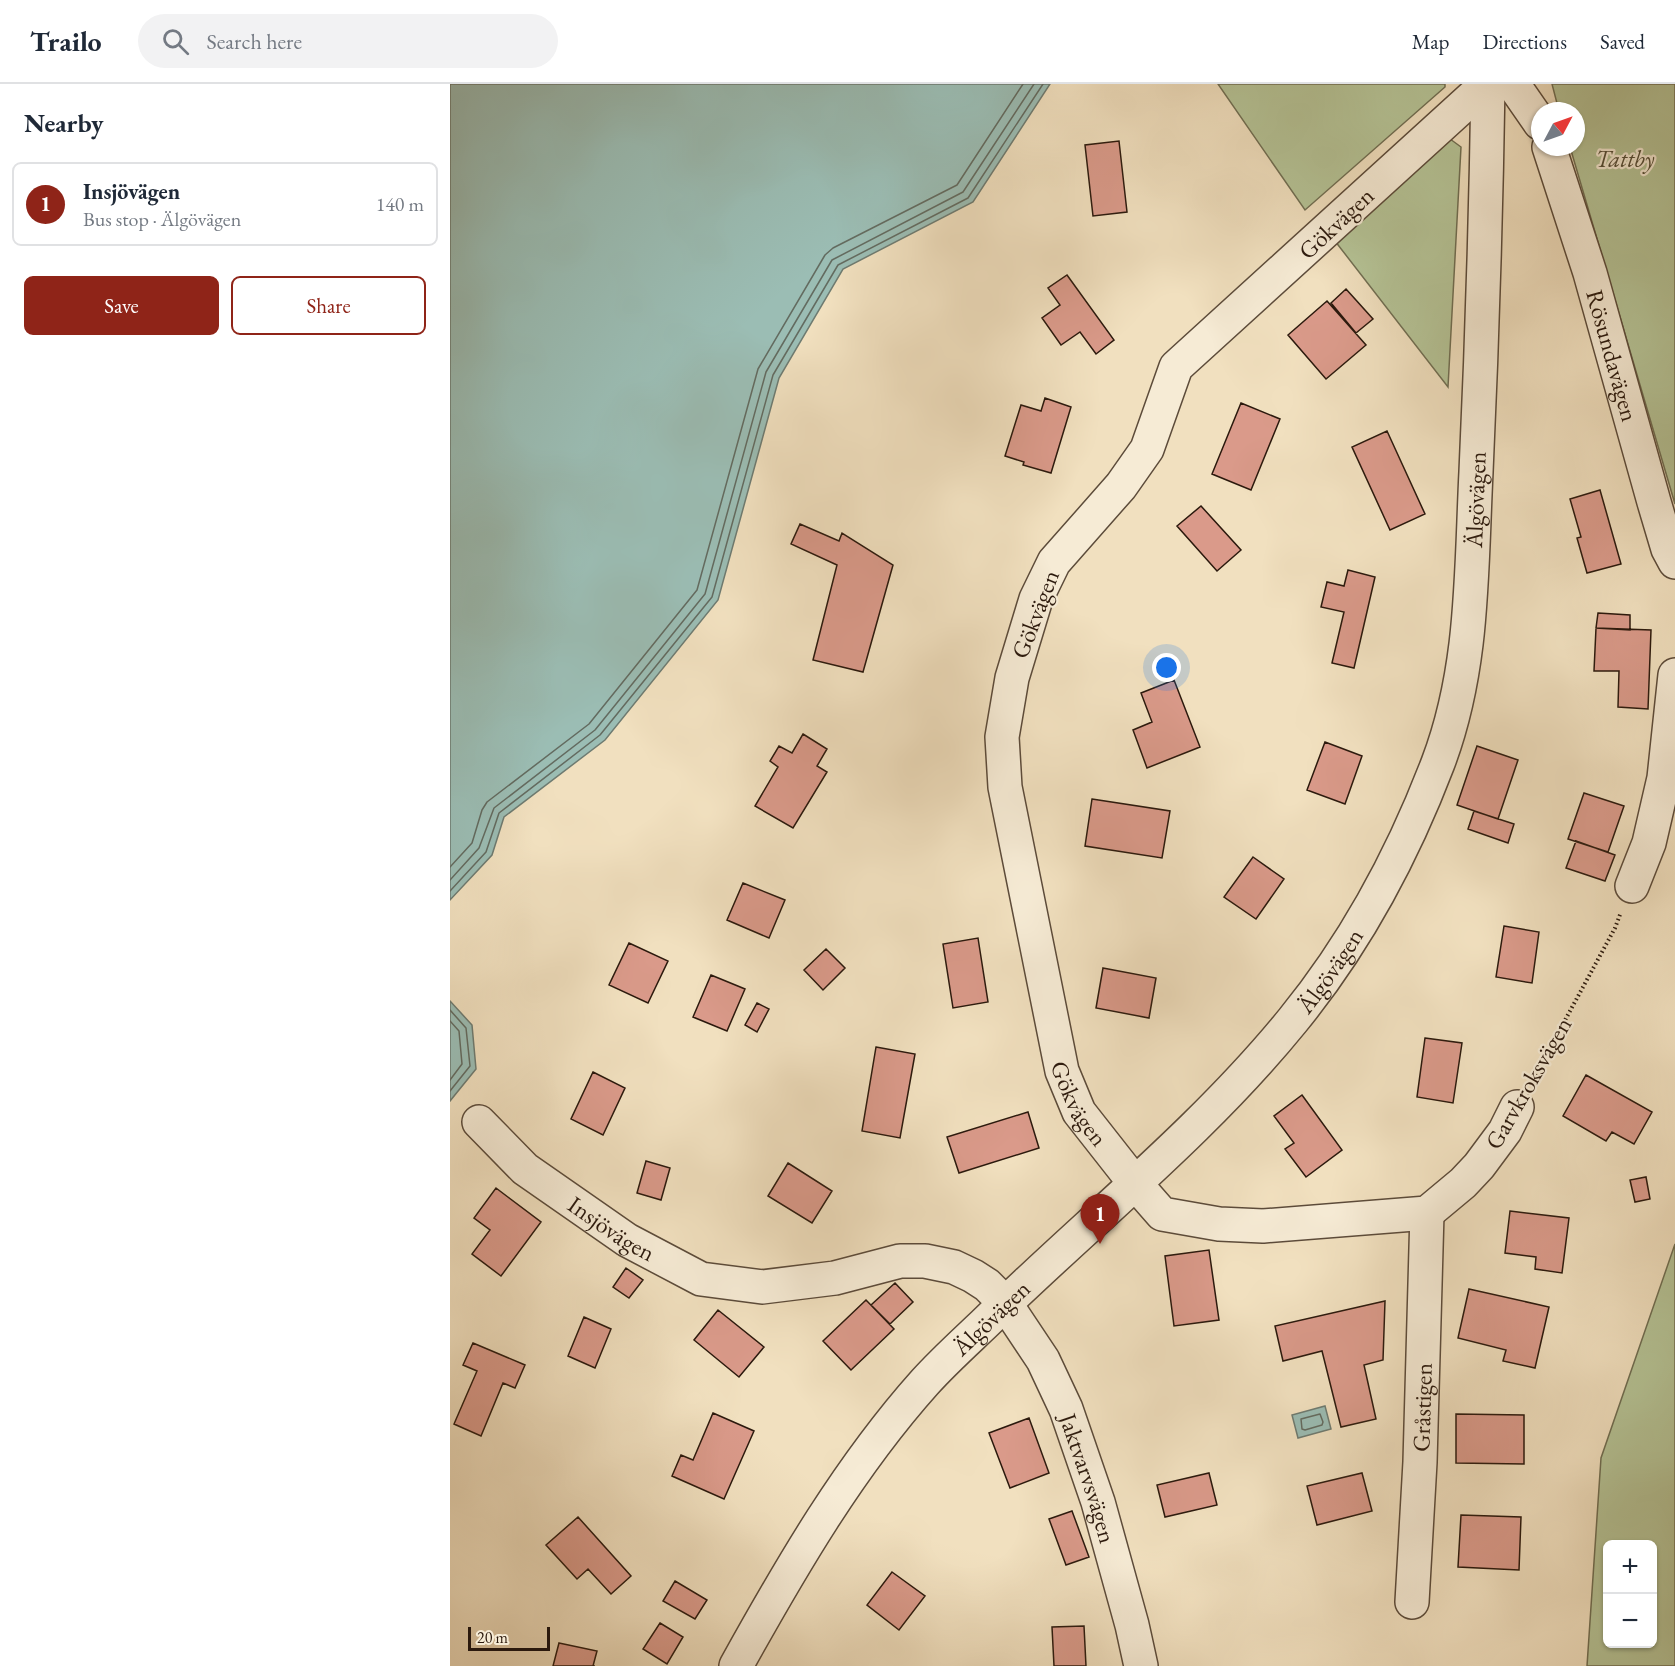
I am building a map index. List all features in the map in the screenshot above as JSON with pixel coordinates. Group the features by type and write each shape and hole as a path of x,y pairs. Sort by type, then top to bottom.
{"street":[{"name":"Älgövägen","path":"736,1666 843,1485 869,1449 927,1380 1005,1303 1194,1126 1253,1066 1293,1020 1330,971 1390,873 1438,762 1455,707 1466,652 1471,608 1481,379 1487,84"},
{"name":"Gökvägen","path":"1134,1182 1079,1112 1062,1071 1005,787 1002,737 1012,678 1023,637 1036,599 1054,562 1121,486 1147,448 1176,367 1487,84"},
{"path":"1513,84 1531,110"},
{"name":"Rösundavägen","path":"1553,156 1590,273 1663,530 1675,562"},
{"path":"1632,886 1649,843 1664,778 1675,675"},
{"name":"Garvkroksvägen","path":"1426,1213 1479,1166 1505,1131 1517,1107"},
{"name":"Insjövägen","path":"479,1122 525,1169 627,1240 701,1279 762,1287 835,1278 900,1261 925,1261 954,1267 973,1276 987,1285 1005,1303"},
{"path":"1134,1182 1162,1214 1220,1224 1263,1226 1426,1213"},
{"name":"Gråstigen","path":"1412,1602 1420,1450 1426,1213"},
{"name":"Jaktvarvsvägen","path":"1005,1303 1043,1360 1066,1409 1098,1502 1141,1666"}],"path":[{"name":"Garvkroksvägen","path":"1517,1107 1615,928 1632,886"}],"green space":[{"path":"1218,84 1445,84 1445,87 1305,210"},
{"name":"Tattby","path":"1552,84 1675,84 1675,504 1573,156 1585,156 1585,102 1557,102"},
{"path":"1446,136 1461,147 1448,387 1335,241"},
{"path":"1675,1244 1675,1666 1587,1666 1601,1458"}],"water":[{"path":"450,84 1050,84 973,202 843,269 779,378 718,600 605,740 504,817 492,855 450,900"},
{"path":"450,1001 472,1025 476,1069 450,1101"},
{"path":"1325,1406 1331,1429 1298,1438 1292,1415"}],"building":[{"path":"1119,141 1127,212 1093,216 1085,145"},
{"path":"1067,275 1114,340 1096,354 1080,332 1061,345 1042,318 1060,305 1048,288"},
{"path":"1346,289 1373,319 1356,333 1331,303"},
{"path":"1327,301 1366,345 1326,379 1288,335"},
{"path":"1045,398 1071,407 1051,473 1023,465 1024,462 1005,456 1021,405 1041,411"},
{"path":"1241,403 1280,419 1251,490 1212,474"},
{"path":"1387,431 1425,514 1390,530 1352,447"},
{"path":"1600,490 1621,564 1587,573 1577,538 1581,537 1570,499"},
{"path":"1201,506 1241,550 1217,571 1177,526"},
{"path":"800,524 839,541 842,533 893,565 863,672 813,660 837,565 791,544"},
{"path":"1348,570 1375,577 1354,668 1332,663 1344,612 1321,607 1327,582 1344,586"},
{"path":"1598,613 1630,615 1630,630 1596,628"},
{"path":"1596,628 1651,630 1648,709 1618,707 1619,671 1594,671"},
{"path":"1174,680 1200,747 1147,768 1133,730 1152,722 1141,693"},
{"path":"803,734 827,749 817,766 827,772 793,828 755,806 778,767 770,761 779,746 792,753"},
{"path":"1325,742 1362,756 1345,804 1307,790"},
{"path":"1477,746 1518,760 1498,819 1457,805"},
{"path":"1584,793 1624,806 1608,852 1568,839"},
{"path":"1092,799 1170,811 1162,858 1085,846"},
{"path":"1474,811 1514,824 1508,843 1468,829"},
{"path":"1576,841 1615,855 1605,881 1566,868"},
{"path":"1253,857 1284,879 1256,919 1224,897"},
{"path":"743,883 785,900 769,938 727,920"},
{"path":"1504,926 1539,932 1532,983 1496,977"},
{"path":"978,938 988,1002 953,1008 943,944"},
{"path":"629,943 668,961 648,1003 609,985"},
{"path":"826,949 845,968 823,990 804,970"},
{"path":"1103,968 1156,978 1149,1018 1096,1008"},
{"path":"711,975 745,989 727,1031 693,1017"},
{"path":"757,1003 769,1009 757,1032 745,1025"},
{"path":"1425,1038 1462,1043 1453,1103 1417,1097"},
{"path":"876,1047 915,1054 900,1138 862,1131"},
{"path":"593,1072 625,1088 603,1135 571,1119"},
{"path":"1586,1075 1652,1112 1634,1144 1612,1132 1606,1141 1563,1116"},
{"path":"1302,1095 1342,1150 1306,1177 1285,1149 1294,1143 1274,1116"},
{"path":"1028,1112 1039,1148 959,1173 947,1137"},
{"path":"646,1161 670,1168 661,1200 637,1193"},
{"path":"788,1163 832,1191 812,1223 768,1196"},
{"path":"1646,1177 1650,1199 1635,1202 1630,1180"},
{"path":"496,1188 541,1222 501,1276 472,1254 490,1230 474,1218"},
{"path":"1510,1211 1569,1218 1562,1273 1535,1269 1536,1257 1505,1253"},
{"path":"1209,1250 1219,1320 1174,1326 1165,1256"},
{"path":"626,1268 643,1280 629,1298 613,1287"},
{"path":"895,1283 913,1302 890,1324 871,1305"},
{"path":"1469,1289 1549,1307 1535,1368 1503,1361 1506,1350 1458,1338"},
{"path":"866,1300 894,1329 851,1370 823,1341"},
{"path":"1385,1301 1383,1360 1364,1365 1376,1419 1341,1427 1322,1351 1283,1361 1275,1326"},
{"path":"718,1310 764,1347 739,1377 694,1340"},
{"path":"584,1317 611,1329 595,1368 568,1356"},
{"path":"473,1343 525,1365 515,1388 503,1383 481,1436 454,1424 477,1371 463,1365"},
{"path":"713,1413 754,1431 724,1499 672,1476 681,1455 693,1460"},
{"path":"1456,1414 1524,1415 1524,1464 1456,1463"},
{"path":"1029,1418 1049,1473 1010,1488 989,1433"},
{"path":"1209,1473 1217,1505 1165,1517 1157,1485"},
{"path":"1362,1473 1372,1511 1317,1525 1307,1486"},
{"path":"1072,1511 1089,1557 1066,1565 1049,1519"},
{"path":"1461,1515 1521,1517 1519,1570 1458,1567"},
{"path":"578,1517 631,1576 611,1594 588,1569 577,1579 546,1545"},
{"path":"892,1572 925,1596 899,1630 867,1605"},
{"path":"675,1581 707,1600 695,1619 663,1601"},
{"path":"660,1623 683,1637 667,1664 643,1649"},
{"path":"1084,1626 1086,1666 1054,1666 1052,1627"},
{"path":"559,1643 597,1651 593,1666 553,1666"}],"place":[{"name":"Insjövägen","path":"1100,1244"}]}
